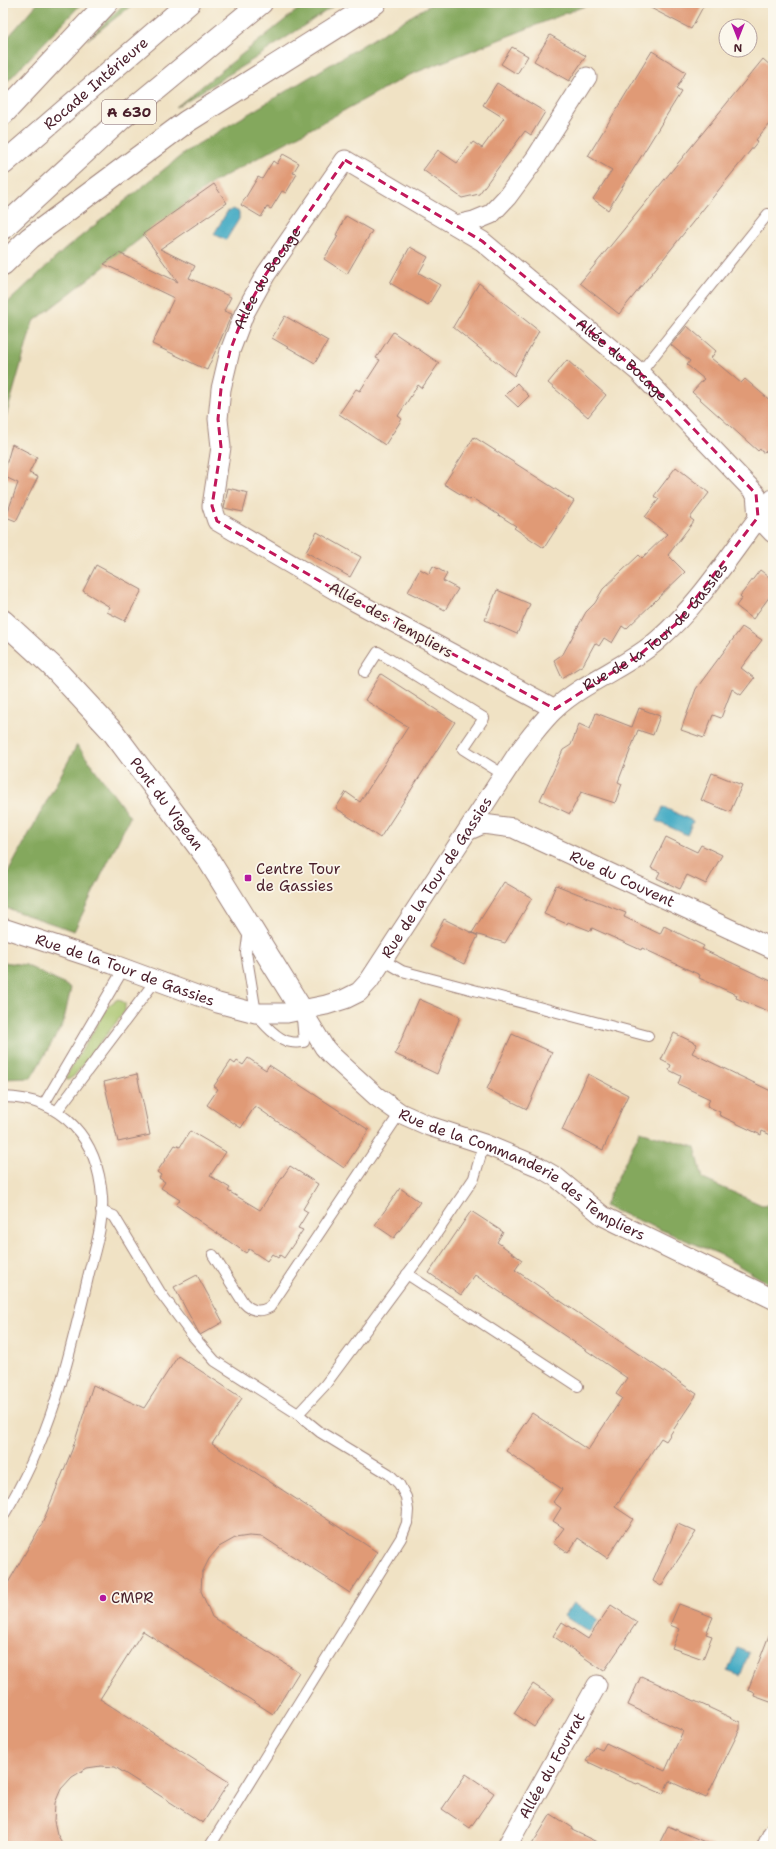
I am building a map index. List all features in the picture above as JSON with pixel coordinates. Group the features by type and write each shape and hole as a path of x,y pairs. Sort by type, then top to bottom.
{"main road":[{"path":"3,114 107,3"},
{"name":"Rocade Intérieure","path":"3,164 189,3"},
{"name":"A 630","path":"3,228 122,118 261,3"},
{"path":"3,264 30,238 186,122 375,3"},
{"name":"Pont du Vigean","path":"3,621 52,666 113,732 208,859 301,1009"}],"street":[{"path":"456,226 491,214 507,196 535,159 587,77"},
{"name":"Allée du Bocage","path":"230,527 217,521 212,506 221,447 218,419 221,389 230,351 244,314 266,274 345,160 482,241 640,373 756,494 758,517"},
{"name":"Rue de la Tour de Gassies","path":"3,928 124,968 218,1003 256,1013 287,1013 345,999 358,992 369,981 535,730 556,709 575,694 638,656 676,624 700,596 773,499"},
{"path":"758,517 773,533"},
{"name":"Allée des Templiers","path":"230,527 354,601 556,709"},
{"name":"Rue du Couvent","path":"469,830 484,824 513,828 773,949"},
{"name":"Rue de la Commanderie des Templiers","path":"301,1009 324,1048 376,1096 400,1113 429,1126 484,1144 537,1166 556,1177 603,1216 773,1299"},
{"name":"Allée du Fourrat","path":"507,1846 597,1685"},
{"path":"767,1846 773,1833"}],"lane":[{"path":"640,373 768,214"},
{"path":"366,672 378,652 484,718 463,749 504,775"},
{"path":"249,925 246,952 256,1013 262,1022 272,1031 290,1042 304,1042 301,1009"},
{"path":"383,960 402,971 648,1036"},
{"path":"44,1104 124,968"},
{"path":"57,1111 156,980"},
{"path":"3,1097 28,1098 44,1104 57,1111 75,1126 88,1146 98,1171 102,1198 100,1223 69,1358 41,1445 20,1489 3,1516"},
{"path":"213,1255 248,1308 255,1311 270,1307 400,1113"},
{"path":"298,1414 325,1385 407,1274 474,1178 484,1144"},
{"path":"102,1211 114,1216 160,1292 192,1335 215,1361 298,1414 320,1432 389,1474 399,1484 406,1497 408,1523 397,1545 210,1846"},
{"path":"407,1274 578,1386"}],"highlighted area":[{"path":"345,160 482,241 640,373 756,494 758,517 676,624 638,656 555,709 354,601 217,521 212,506 221,447 218,419 221,389 230,351 244,314 266,274"}],"green space":[{"path":"38,3 82,3 3,86 3,43"},
{"path":"125,3 135,3 87,40"},
{"path":"306,3 338,3 254,59 176,107"},
{"path":"433,3 597,3 582,7 407,76 212,183 33,322 3,427 3,307 64,250 188,150"},
{"path":"77,745 130,817 74,931 3,907 3,882"},
{"path":"3,962 26,965 71,988 63,1024 31,1078 3,1079"},
{"path":"118,999 125,1003 125,1011 74,1076 68,1080 66,1079 109,1005"},
{"path":"640,1131 695,1147 703,1179 762,1205 773,1204 773,1286 719,1254 604,1206"}],"water":[{"path":"233,209 239,212 239,219 226,240 214,234 227,212"},
{"path":"663,807 693,821 687,835 657,821"},
{"path":"573,1603 598,1619 589,1632 564,1616"},
{"path":"737,1648 749,1653 740,1676 728,1671"}],"building":[{"path":"641,3 705,3 691,29"},
{"path":"550,35 586,56 569,81 534,61"},
{"path":"512,47 528,56 517,74 501,64"},
{"path":"652,51 686,72 676,89 681,92 608,210 593,199 612,170 588,156"},
{"path":"763,59 773,68 773,119 756,140 758,141 619,314 580,283"},
{"path":"497,83 545,112 531,135 525,131 479,194 462,198 423,170 438,150 457,163 473,142 482,148 504,118 483,105"},
{"path":"283,154 299,163 293,173 297,174 286,193 282,191 271,209 267,207 261,217 241,205 258,177 262,179 273,161 277,164"},
{"path":"214,184 227,203 160,249 195,266 189,278 231,297 224,311 232,314 207,370 152,344 174,298 104,264 119,253 178,282 143,234"},
{"path":"346,216 372,231 347,274 324,259 338,236 336,235"},
{"path":"410,247 428,257 419,273 440,285 428,305 390,283"},
{"path":"479,283 539,331 514,376 453,327"},
{"path":"285,316 328,341 315,363 272,338"},
{"path":"687,326 716,351 711,358 741,383 745,379 773,403 773,450 762,452 760,449 758,451 692,392 704,379 687,365 690,361 671,345"},
{"path":"393,332 439,363 422,388 418,385 398,416 402,419 385,445 339,414 356,389 360,391 380,360 376,358"},
{"path":"567,360 606,395 588,417 548,383"},
{"path":"517,383 529,396 518,407 505,395"},
{"path":"474,437 574,501 544,548 514,528 516,526 472,498 470,500 444,484"},
{"path":"12,444 37,457 29,473 38,477 16,521 6,517 18,483 3,476"},
{"path":"676,467 709,493 690,518 694,521 668,555 685,572 626,629 622,626 612,643 604,638 599,646 595,643 583,665 562,678 554,660 563,654 586,612 595,603 603,589 639,555 642,558 667,534 645,517 659,499 654,496"},
{"path":"228,488 248,493 243,512 224,508"},
{"path":"317,532 361,557 350,577 306,552"},
{"path":"96,565 142,590 125,621 107,612 110,607 83,591"},
{"path":"433,566 447,574 443,581 458,589 445,610 408,592 420,569 429,574"},
{"path":"760,570 773,580 773,592 753,619 736,606 742,598 740,596"},
{"path":"497,590 530,604 517,634 485,620"},
{"path":"742,627 762,640 741,668 754,678 741,695 732,689 721,718 713,715 704,738 681,730 696,689"},
{"path":"381,674 455,722 380,838 336,808 346,792 360,802 408,727 365,700"},
{"path":"639,708 660,716 653,735 638,730 618,782 622,784 615,803 581,792 570,814 540,800 563,750 571,745 579,724 590,729 596,713 632,727"},
{"path":"712,773 742,785 730,812 701,800"},
{"path":"666,837 697,852 701,845 722,855 706,884 687,875 680,889 657,878 660,872 651,868"},
{"path":"504,882 532,898 505,943 472,933"},
{"path":"556,885 626,913 624,917 660,934 664,926 704,946 702,949 773,982 773,1013 736,998 737,995 699,978 700,975 642,948 641,950 592,928 591,931 568,922 567,924 544,914"},
{"path":"444,919 478,936 464,964 430,947"},
{"path":"419,999 460,1017 437,1074 395,1054"},
{"path":"674,1033 697,1044 692,1053 773,1092 773,1136 762,1131 761,1135 719,1115 720,1112 707,1106 710,1099 678,1084 681,1076 669,1070 671,1065 661,1060"},
{"path":"512,1034 552,1052 527,1109 487,1089"},
{"path":"248,1058 266,1070 269,1065 369,1130 344,1168 255,1106 241,1128 207,1105 218,1089 214,1086 231,1061 235,1064 237,1061 243,1065"},
{"path":"137,1074 150,1135 118,1142 104,1082"},
{"path":"588,1074 628,1095 603,1150 562,1130"},
{"path":"190,1131 226,1152 210,1176 230,1188 228,1191 260,1210 290,1166 318,1184 303,1209 308,1212 298,1228 303,1230 284,1258 280,1255 278,1258 272,1254 267,1261 249,1249 246,1253 176,1205 180,1200 161,1188 165,1182 159,1178 161,1175 157,1172 175,1145 180,1147"},
{"path":"400,1188 420,1202 394,1238 375,1225"},
{"path":"471,1211 503,1232 497,1242 522,1260 515,1270 697,1394 666,1441 661,1438 615,1507 633,1519 607,1558 578,1538 568,1553 553,1543 564,1528 553,1521 561,1508 553,1502 562,1489 506,1451 532,1413 588,1450 622,1398 616,1394 627,1378 475,1275 461,1295 429,1273"},
{"path":"197,1275 223,1322 200,1335 174,1287"},
{"name":"CMPR","path":"178,1356 242,1398 212,1444 377,1552 350,1593 263,1537 249,1536 235,1538 219,1547 209,1559 202,1573 201,1591 212,1617 299,1672 273,1714 143,1631 100,1699 229,1782 203,1823 115,1767 101,1766 87,1768 72,1777 61,1789 55,1803 54,1821 57,1834 64,1846 3,1846 3,1579 8,1583 42,1524 72,1450 93,1385 144,1408"},
{"path":"678,1524 696,1532 661,1586 653,1581"},
{"path":"679,1604 713,1617 706,1634 712,1636 703,1659 672,1648 680,1629 670,1625"},
{"path":"611,1605 637,1622 604,1671 553,1636 562,1622 588,1639"},
{"path":"771,1630 773,1630 773,1703 754,1696 755,1693 748,1690"},
{"path":"641,1676 740,1722 740,1729 706,1798 669,1781 663,1794 638,1783 629,1781 586,1761 595,1747 602,1750 606,1743 665,1771 683,1731 628,1705"},
{"path":"533,1684 554,1698 534,1727 514,1713"},
{"path":"466,1774 494,1793 470,1828 442,1809"},
{"path":"551,1814 573,1828 572,1830 605,1846 531,1846"},
{"path":"668,1826 714,1846 658,1846"}],"place":[{"name":"Centre Tour de Gassies","path":"248,878"},
{"name":"CMPR","path":"103,1598"}]}
